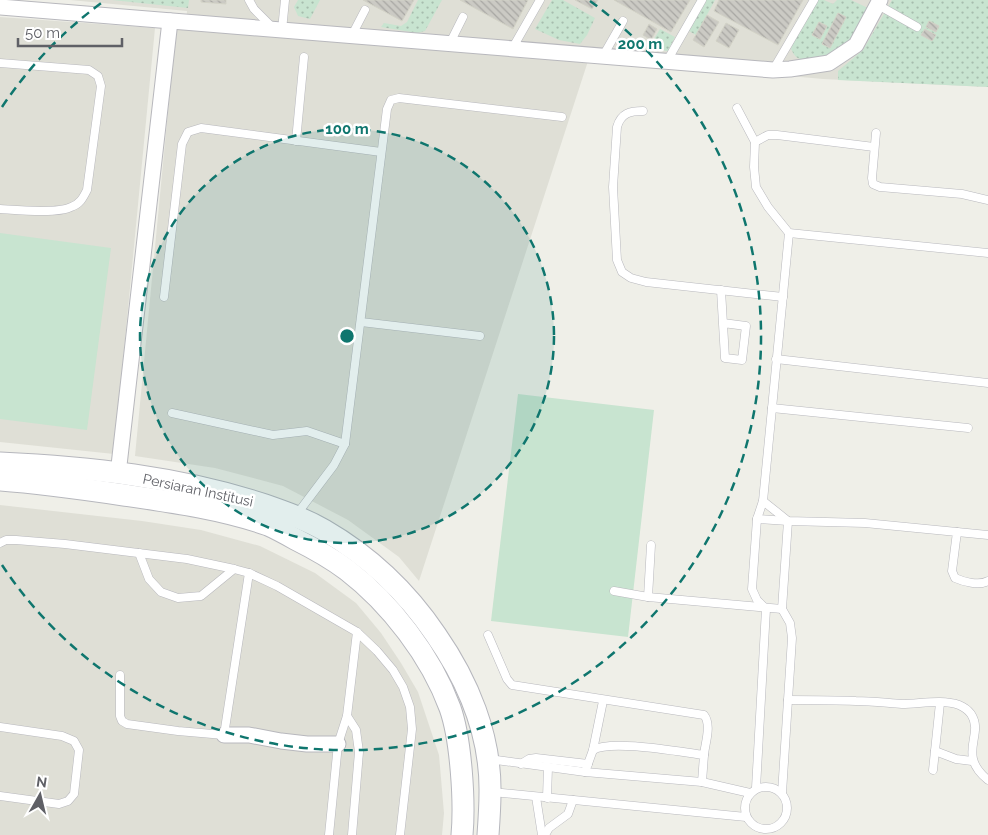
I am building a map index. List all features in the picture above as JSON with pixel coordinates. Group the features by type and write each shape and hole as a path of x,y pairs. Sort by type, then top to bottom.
{"street":[{"path":"0,7 773,70 829,63 856,45 879,3"},
{"path":"118,474 170,21"},
{"name":"Persiaran Institusi","path":"0,463 40,465 118,474 183,484 236,496 296,516 324,530 365,556 398,586 427,621 451,657 469,692 488,759 490,792 488,835"},
{"name":"Persiaran Institusi","path":"0,480 40,483 171,502 231,515 269,526 311,547 346,569 382,600 411,637 434,672 450,708 458,748 464,818 462,835"},
{"path":"224,735 249,735 307,744 338,744"}],"lane":[{"path":"249,0 254,9 278,29 285,0"},
{"path":"512,48 540,0"},
{"path":"667,61 702,0"},
{"path":"773,70 814,0"},
{"path":"879,3 918,27"},
{"path":"352,35 365,10"},
{"path":"450,44 463,17"},
{"path":"602,56 623,21"},
{"path":"296,140 304,57"},
{"path":"0,63 89,70 98,76 101,86 87,190 83,198 70,208 60,210 0,210"},
{"path":"296,516 334,465 345,444 381,152 387,109 391,100 399,98 562,117"},
{"path":"521,764 529,759 536,758 586,768 702,782 753,791 770,786 782,793 788,804 787,815 780,825 769,832 755,827 746,817 744,805 753,791 766,609 757,600 752,589 757,518 763,500 789,233 768,207 756,187 754,167 755,142 737,108"},
{"path":"643,111 632,111 624,115 619,120 618,127 613,187 617,260 622,272 631,278 646,282 783,297"},
{"path":"164,296 182,144 188,132 201,128 381,152"},
{"path":"876,133 873,184 880,187 962,194 988,200"},
{"path":"755,142 768,135 777,134 874,147"},
{"path":"789,233 988,253"},
{"path":"721,290 725,358 742,360 746,326 723,323"},
{"path":"360,322 480,336"},
{"path":"776,359 988,383"},
{"path":"772,408 968,428"},
{"path":"172,413 273,434 307,431 345,444"},
{"path":"763,500 788,521"},
{"path":"757,518 788,521 865,523 988,535"},
{"path":"782,793 792,638 790,623 782,609 788,521"},
{"path":"957,532 952,571 955,578 964,582 984,584 988,582"},
{"path":"0,543 6,540 16,540 139,553 187,559 234,569 249,573 277,586 357,632 393,670 403,687 410,707 412,729 400,835"},
{"path":"648,597 651,545"},
{"path":"139,553 149,580 160,592 178,598 201,596 234,569"},
{"path":"120,675 120,716 122,721 127,724 224,735 249,573"},
{"path":"614,592 766,609 782,609"},
{"path":"329,835 338,744 347,716 357,632"},
{"path":"488,634 507,679 512,685 704,716 707,719 708,728 702,782"},
{"path":"788,700 958,705 966,709 972,717 974,728 972,761 976,769 988,780"},
{"path":"586,768 593,750 603,701"},
{"path":"933,770 940,703"},
{"path":"347,716 356,730 359,752 352,835"},
{"path":"0,727 62,736 74,741 78,750 74,794 68,801 59,804 0,796"},
{"path":"593,750 598,747 617,745 704,755"},
{"path":"935,751 956,759 972,761"},
{"path":"488,759 548,767 586,768"},
{"path":"547,798 548,767"},
{"path":"490,792 746,817"},
{"path":"536,797 544,835"},
{"path":"544,835 549,828 568,814 573,800"}],"shaded area":[{"path":"70,0 988,0 988,87 823,79 589,58 419,581 399,557 348,520 283,486 215,468 135,456 176,28 186,26 187,11"},
{"path":"0,17 155,28 114,454 0,442"},
{"path":"0,505 142,521 201,530 260,546 315,573 356,603 381,633 418,692 439,755 444,813 442,835 0,835"}],"green space":[{"path":"112,0 189,0 188,8"},
{"path":"298,0 320,0 310,19 298,16 294,7"},
{"path":"418,0 442,0 425,31 417,33 381,27 384,23 401,26 407,22"},
{"path":"552,0 563,0 595,18 587,35 580,44 559,40 535,29"},
{"path":"697,0 715,0 696,35 682,27"},
{"path":"817,0 824,0 833,4 837,0 851,0 868,8 854,35 839,51 817,59 803,60 798,58 791,49 794,40"},
{"path":"892,0 988,0 988,87 838,80 838,71 863,50"},
{"path":"660,29 675,37 668,51 660,50 651,44"},
{"path":"0,233 111,248 87,430 0,419"},
{"path":"518,394 654,410 628,637 491,621"}],"building":[{"path":"201,0 226,0 226,4 201,2"},
{"path":"363,0 414,0 402,21"},
{"path":"460,0 528,0 513,29"},
{"path":"575,0 598,0 592,9"},
{"path":"614,0 690,0 671,32"},
{"path":"719,0 803,0 778,45 714,11"},
{"path":"838,13 846,17 830,48 822,44"},
{"path":"707,15 719,22 704,47 693,40"},
{"path":"929,21 939,26 936,32 926,27"},
{"path":"819,22 827,26 820,39 812,35"},
{"path":"726,23 739,30 729,48 716,41"},
{"path":"649,24 657,29 651,40 643,35"},
{"path":"925,29 936,35 932,41 921,35"}]}
